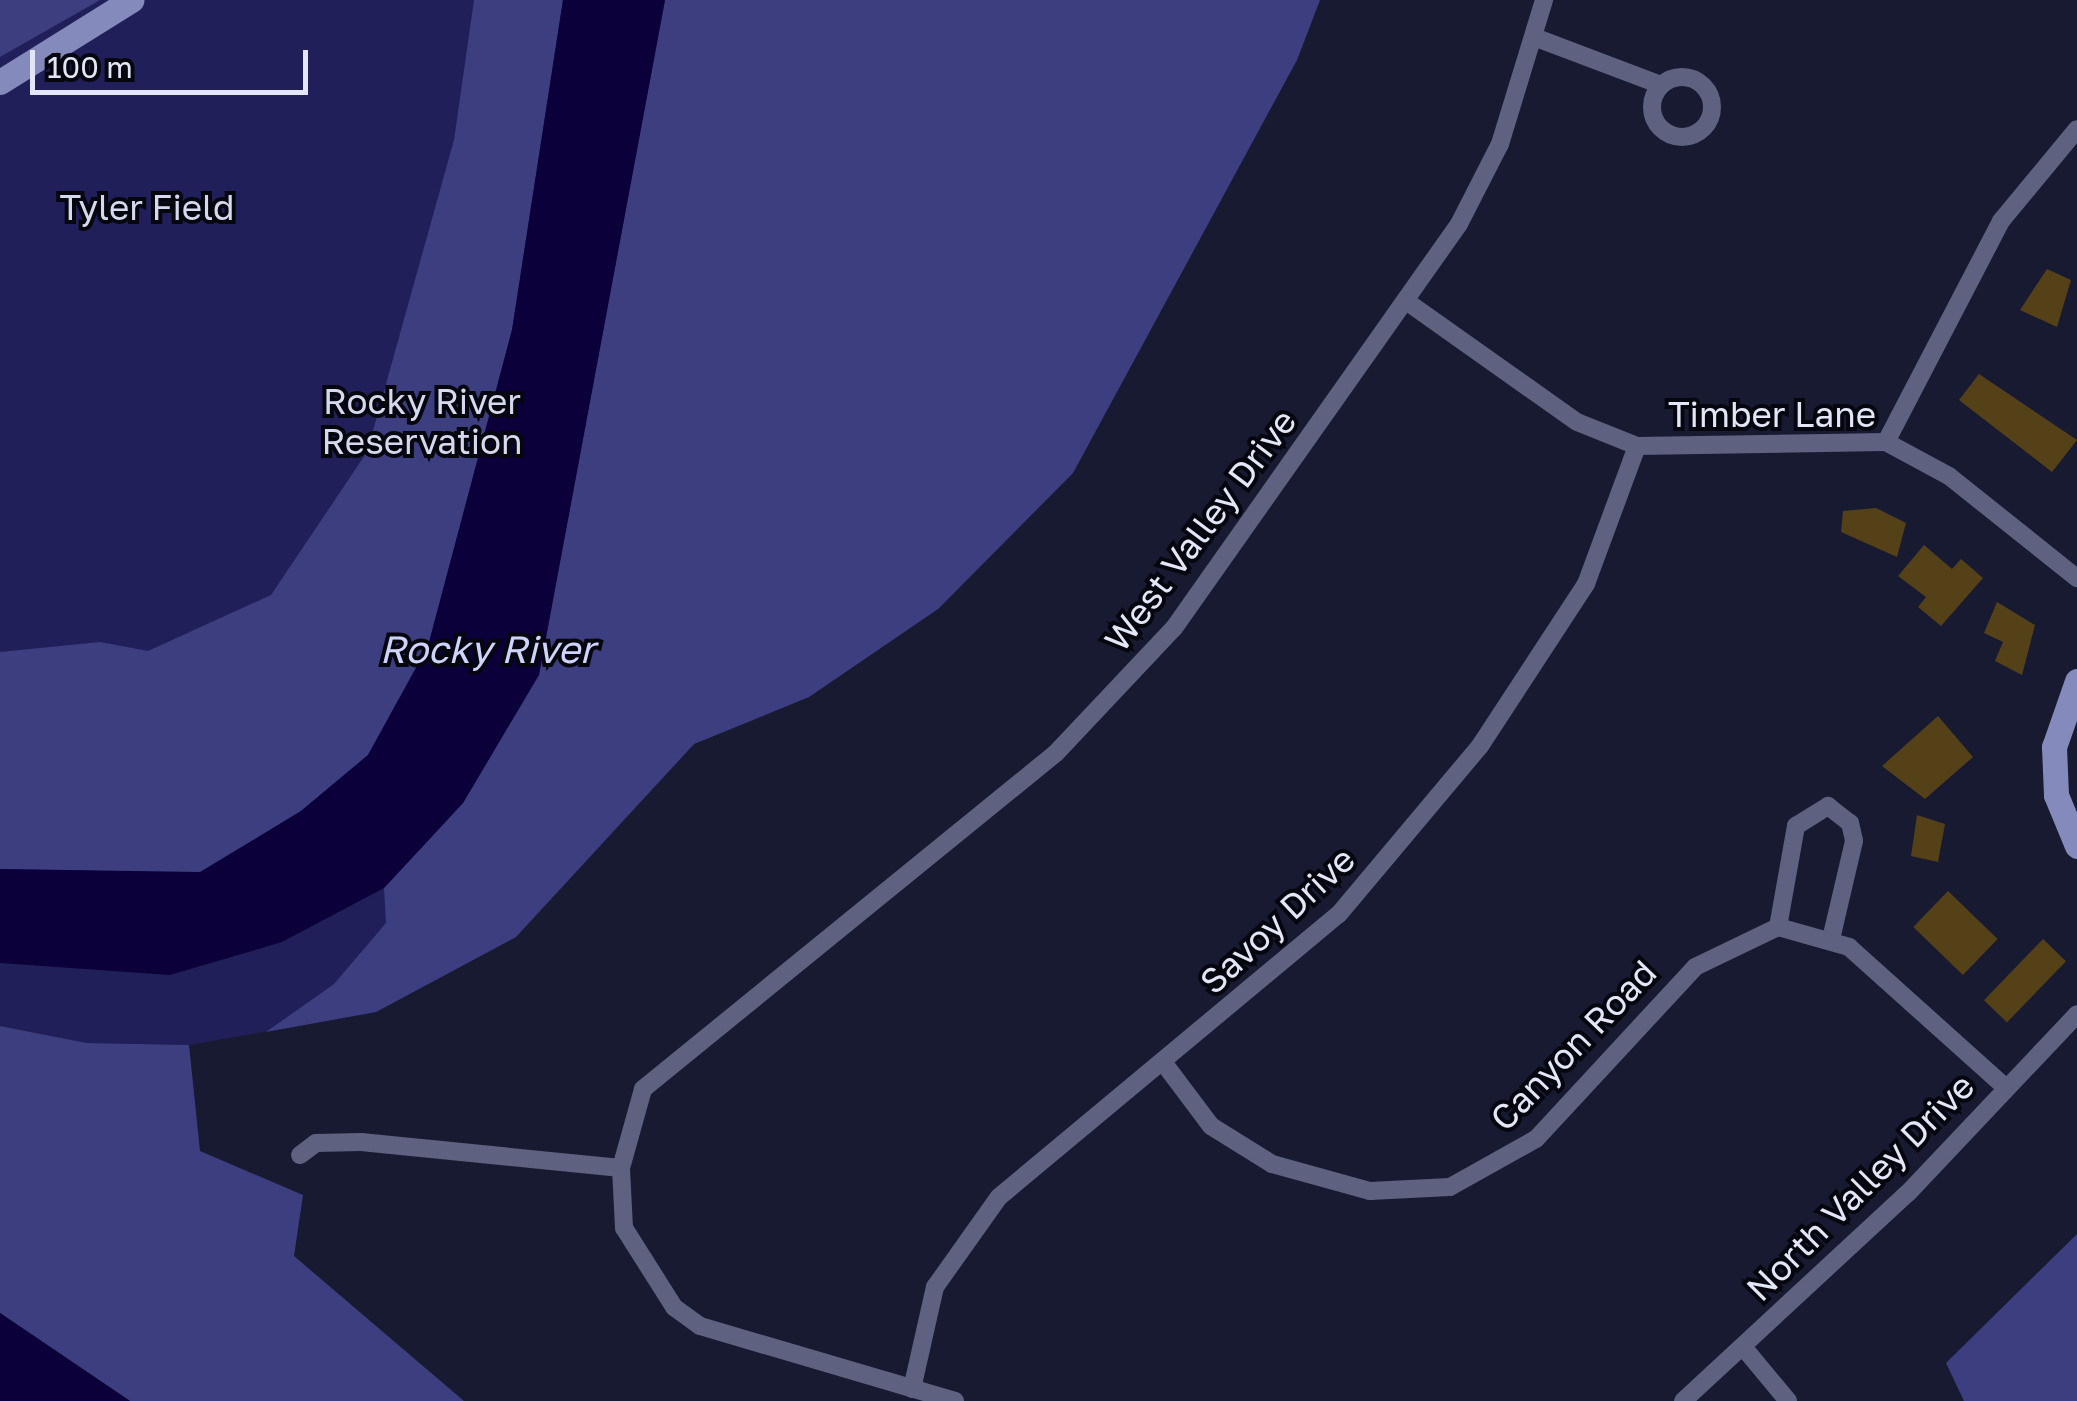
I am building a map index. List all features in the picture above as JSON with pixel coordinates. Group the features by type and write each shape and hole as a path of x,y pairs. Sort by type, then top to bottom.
{"street":[{"path":"0,82 131,0"},
{"name":"West Valley Drive","path":"621,1168 644,1088 670,1059 1106,706 1215,578 1481,185 1544,0"},
{"path":"1534,37 1662,85"},
{"path":"1886,442 2000,221 2077,129"},
{"name":"Timber Lane","path":"1406,301 1577,422 1636,446 1886,442 1949,476 2077,578"},
{"name":"Savoy Drive","path":"912,1389 935,1288 954,1252 998,1197 1166,1066 1339,914 1480,746 1586,584 1636,446"},
{"path":"2077,681 2054,746 2056,795 2077,846"},
{"path":"1831,939 1854,841 1850,823 1828,806 1796,826 1778,927 1831,939 1882,970 2006,1088"},
{"name":"Canyon Road","path":"1166,1066 1211,1126 1272,1164 1370,1192 1450,1188 1536,1139 1695,966 1778,927"},
{"name":"North Valley Drive","path":"1684,1401 1744,1348 2077,1014"},
{"path":"300,1155 316,1143 361,1142 621,1168 624,1228 674,1307 700,1326 955,1401"},
{"path":"1744,1348 1788,1401"}],"green space":[{"name":"Rocky River Reservation","path":"0,0 1320,0 1297,60 1073,473 938,609 809,697 694,744 516,937 376,1012 189,1045 87,1043 0,1026"},
{"path":"0,0 100,0 0,57"},
{"path":"474,0 563,0 512,330 428,646 368,755 301,811 200,873 0,869 0,652 100,642 148,651 271,595 367,452 454,140"},
{"path":"665,0 1320,0 1297,60 1073,473 938,609 809,697 694,744 516,937 376,1012 266,1032 334,984 386,923 384,888 463,803 539,674"},
{"path":"0,1026 87,1043 189,1045 200,1151 303,1195 294,1256 464,1401 130,1401 0,1313"},
{"path":"2077,1234 2077,1401 1964,1401 1946,1363"}],"water":[{"name":"Rocky River","path":"563,0 665,0 539,675 463,803 384,888 282,942 170,975 0,963 0,869 200,872 301,811 368,755 428,646 512,330"},
{"path":"0,1313 130,1401 0,1401"}],"building":[{"path":"2047,269 2071,280 2057,327 2020,310"},
{"path":"1979,374 2077,440 2052,472 1959,400"},
{"path":"1876,508 1906,523 1897,557 1841,532 1843,511"},
{"path":"1924,545 1952,569 1961,559 1983,578 1941,626 1918,607 1926,597 1898,576"},
{"path":"1997,602 2035,625 2022,675 1995,661 2003,642 1984,633"},
{"path":"1938,716 1973,757 1925,799 1882,766"},
{"path":"1917,815 1945,824 1938,862 1911,856"},
{"path":"1948,891 1998,939 1963,975 1913,927"},
{"path":"2043,939 2066,961 2007,1022 1984,1000"}],"park label":[{"name":"Tyler Field","path":"147,207"}]}
